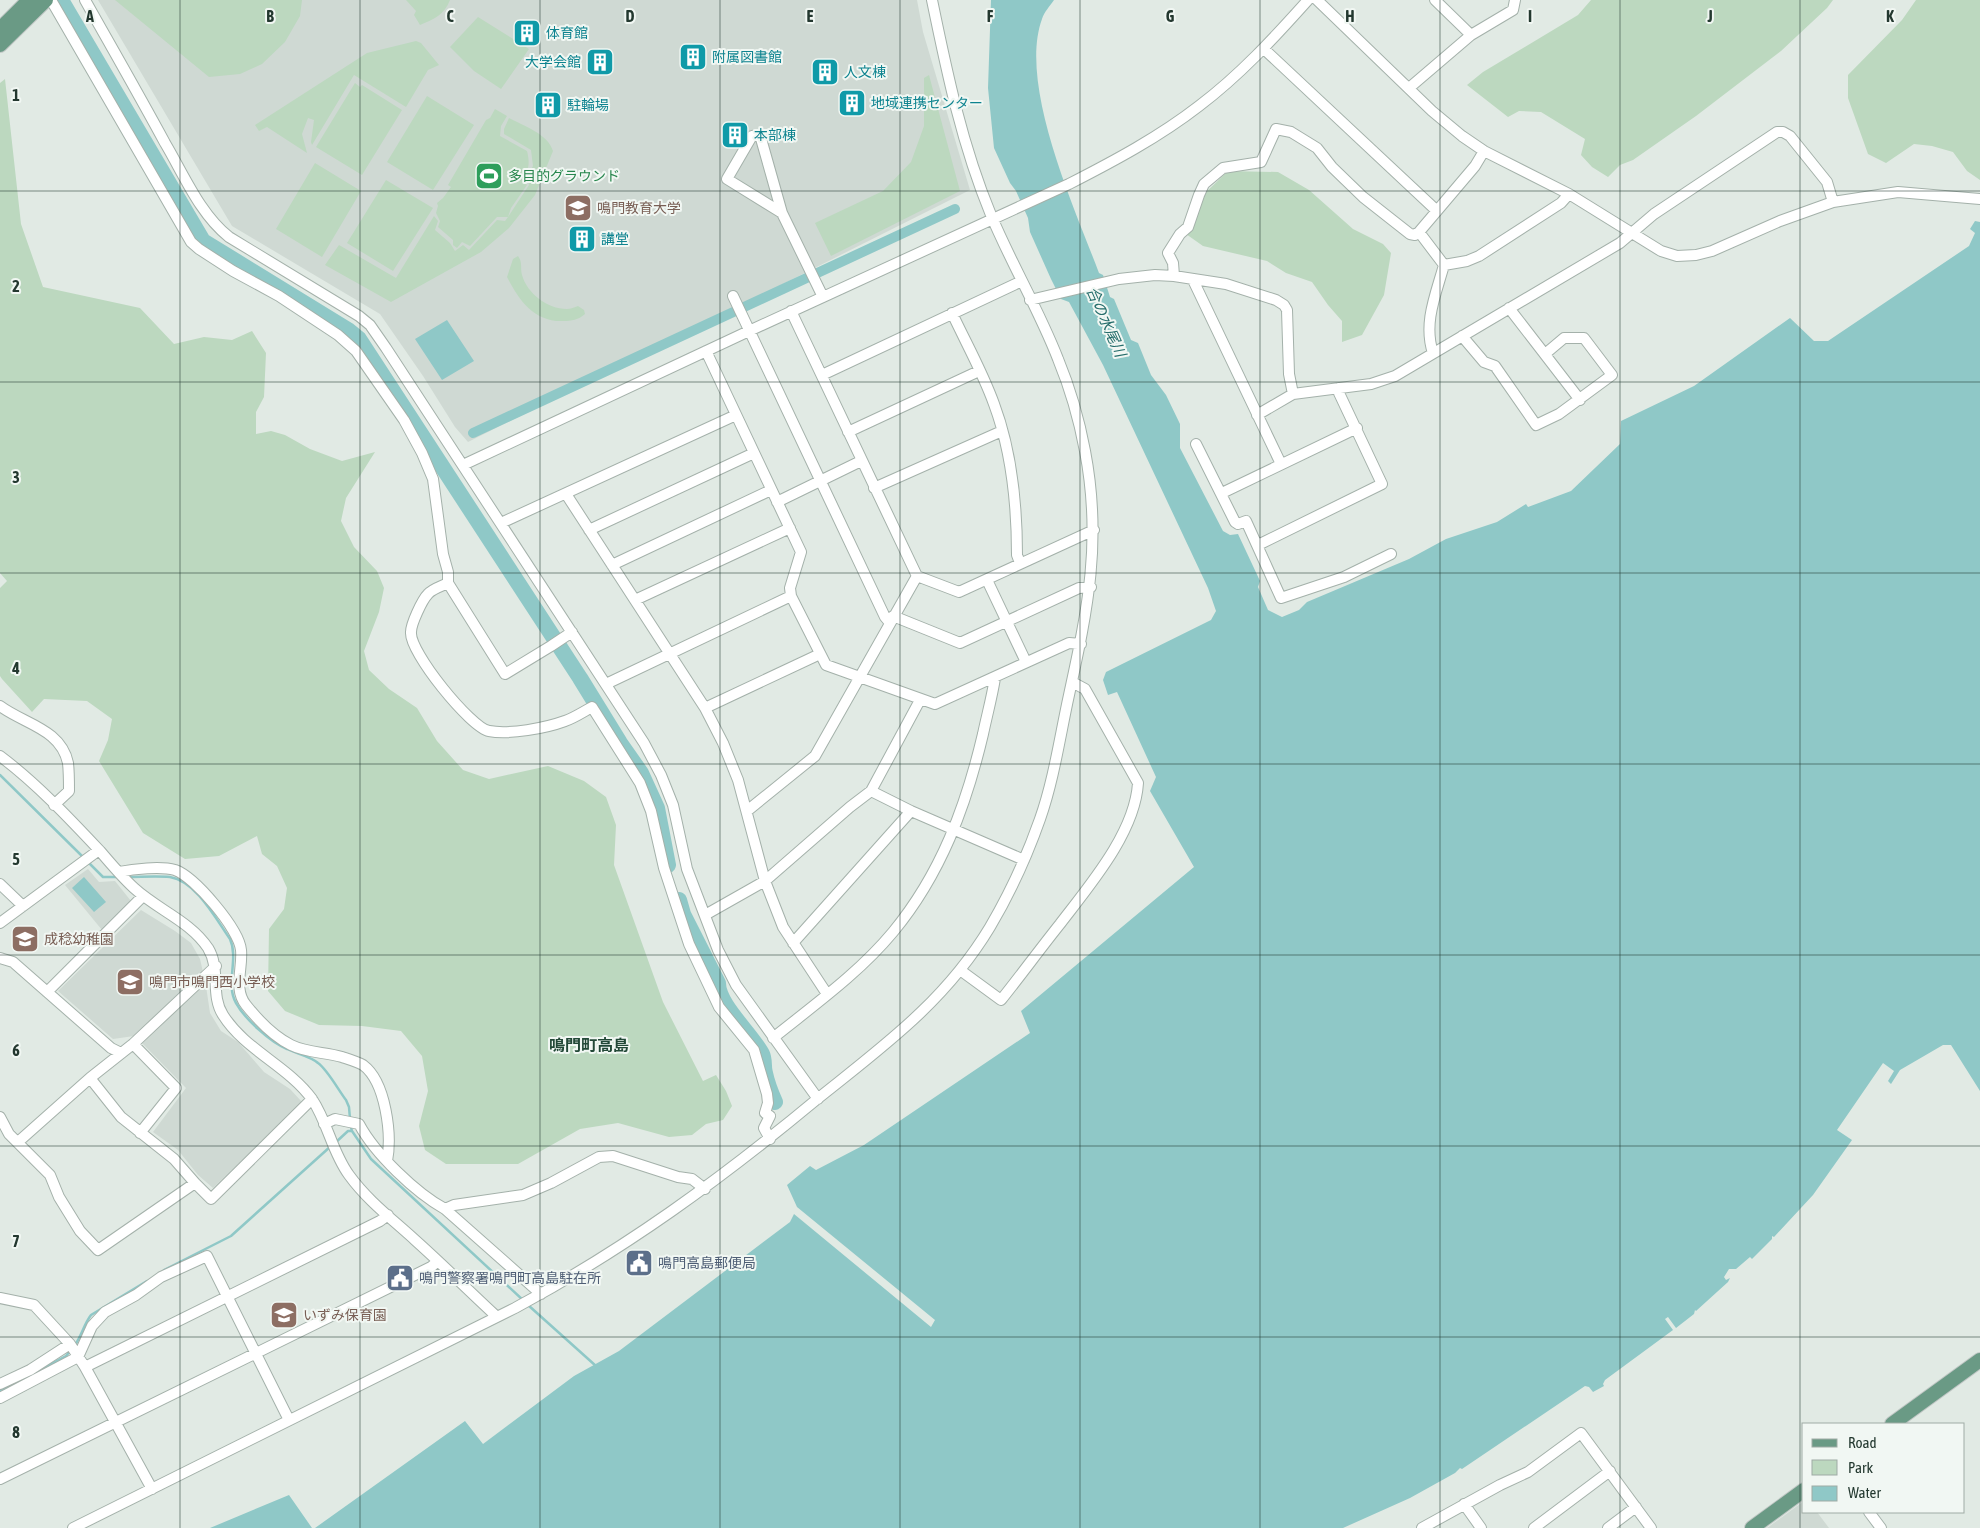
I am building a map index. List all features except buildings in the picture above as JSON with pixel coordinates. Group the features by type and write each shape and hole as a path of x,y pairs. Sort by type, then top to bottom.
{"main road":[{"path":"0,29 30,0"},
{"path":"0,45 46,0"},
{"path":"1893,1423 1980,1360"},
{"path":"1752,1528 1802,1491"}],"street":[{"path":"51,0 191,242 226,267 279,296 338,334 356,351 404,420 422,453 433,479 443,554 448,572 448,583 505,674 572,632"},
{"path":"85,0 184,176 216,227 229,237 359,316 370,325 464,465 644,743 662,775 673,805 687,869 718,950 736,985 818,1099"},
{"path":"73,1528 515,1308 641,1233 705,1189 892,1040 922,1012 960,970 988,930 1008,896 1041,816 1081,644 1091,587 1094,530 1086,453 1077,414 1058,359 992,218 971,166 956,112 932,0"},
{"path":"464,465 791,311 1069,184 1160,134 1206,101 1264,49 1308,0"},
{"path":"1317,0 1462,136 1484,151 1569,194 1662,251 1677,256 1696,255 1712,251 1780,221 1833,202 1898,192 1980,199"},
{"path":"1435,0 1471,35"},
{"path":"1409,88 1471,35 1522,0"},
{"path":"1264,49 1437,211"},
{"path":"1174,276 1173,263 1168,253 1180,234 1188,227 1204,184 1224,168 1261,162 1276,129 1291,132 1317,148 1332,168 1364,197 1410,234 1415,235 1475,166 1484,151"},
{"path":"1257,415 1293,394 1371,384 1395,376 1620,243 1654,214 1777,132 1783,132 1790,136 1827,182 1833,202"},
{"path":"782,213 727,180 752,136 760,135 782,213 823,297"},
{"path":"1444,265 1467,262 1479,256 1560,203 1569,194"},
{"path":"1419,232 1444,265"},
{"path":"1433,353 1429,331 1430,313 1444,265"},
{"path":"1030,300 1108,282 1155,275 1226,284 1276,300 1284,305 1287,310 1289,374 1293,394"},
{"path":"1193,280 1281,464"},
{"path":"822,375 1022,281"},
{"path":"734,298 885,617 960,643 1079,588 1091,587"},
{"path":"1509,308 1580,400"},
{"path":"791,311 916,576 959,592 1094,530"},
{"path":"952,313 994,404 1002,431 1015,494 1017,555 1020,563"},
{"path":"1462,336 1484,362 1495,366 1536,425 1560,414 1612,375 1584,338 1564,338 1545,354"},
{"path":"706,351 801,552 790,588 792,596 826,664 935,704 1069,643 1081,644"},
{"path":"848,432 979,371"},
{"path":"1258,545 1382,484 1339,393 1339,388"},
{"path":"501,523 736,414"},
{"path":"1222,493 1357,428"},
{"path":"874,488 1002,431"},
{"path":"1196,444 1235,522 1238,524 1246,521 1281,598 1344,577 1391,554"},
{"path":"589,530 754,452"},
{"path":"777,502 861,461"},
{"path":"612,565 771,490"},
{"path":"566,494 705,708 723,743 738,780 765,881 783,927 827,994"},
{"path":"635,600 790,528"},
{"path":"747,812 815,756 916,576"},
{"path":"987,580 1026,662"},
{"path":"448,583 428,594 413,623 410,634 423,662 433,677 469,717 481,728 489,732 509,731 542,727 565,721 592,708 640,783 652,811 664,868 689,944 720,1006 754,1050 767,1094 768,1103 765,1113 770,1116 764,1128 771,1137"},
{"path":"606,684 792,596"},
{"path":"705,708 820,654"},
{"path":"773,1038 827,994 892,934 912,908 935,871 954,830 977,759 995,678"},
{"path":"960,970 1001,1000 1098,874 1129,818 1138,783 1085,689 1072,682"},
{"path":"705,915 765,881 850,806 871,792 920,700"},
{"path":"0,706 9,713 44,730 55,738 64,752 68,764 69,791 54,805"},
{"path":"0,756 15,767 54,805 143,896 199,935 210,950 216,966 216,994 222,1014 245,1040 290,1076 312,1100 334,1150 349,1176 362,1191 496,1316"},
{"path":"871,792 1024,860"},
{"path":"793,942 911,811"},
{"path":"0,924 99,850"},
{"path":"119,872 173,869 182,873 201,888 234,929 240,941 240,994 245,1003 277,1037 302,1050 342,1057 364,1065 379,1085 388,1122 388,1153 386,1161"},
{"path":"0,884 24,906"},
{"path":"47,992 143,896"},
{"path":"0,958 13,962 111,1048 121,1053"},
{"path":"18,1142 90,1078 132,1044 216,966"},
{"path":"132,1044 176,1088 140,1133"},
{"path":"90,1078 121,1117 174,1159 211,1199 312,1100"},
{"path":"324,1124 335,1119 359,1124 366,1137 386,1161 432,1202 445,1209 539,1295"},
{"path":"1,1120 9,1134 50,1175 59,1197 80,1231 98,1250 130,1230 195,1183"},
{"path":"445,1209 454,1204 523,1195 552,1183 599,1157 613,1156 678,1177 692,1179 705,1189"},
{"path":"85,1367 228,1298 380,1221 388,1215"},
{"path":"0,1398 78,1357 95,1320 105,1312 136,1296 161,1277 207,1256 289,1420"},
{"path":"0,1479 255,1354 438,1261"},
{"path":"0,1298 34,1305 70,1344 85,1367 152,1489"},
{"path":"0,1384 30,1370 70,1344"},
{"path":"1422,1528 1464,1504 1528,1472 1581,1432 1651,1528"},
{"path":"1534,1528 1610,1471"},
{"path":"1464,1504 1481,1528"},
{"path":"1608,1528 1636,1507"},
{"path":"1871,1513 1881,1528"}],"shaded area":[{"name":"鳴門教育大学","path":"98,0 917,0 923,32 970,190 468,442 455,427 423,376 380,314 232,226"},
{"path":"88,869 99,882 115,881 131,901 102,930 65,885"},
{"name":"鳴門市鳴門西小学校","path":"141,910 191,943 200,959 203,972 134,1036 113,1039 58,991"},
{"path":"203,981 206,986 210,1013 221,1031 238,1042 264,1072 290,1089 302,1102 213,1188 198,1175 178,1150 153,1132 186,1088 141,1042"},
{"path":"1802,1502 1802,1513 1818,1513 1829,1528 1767,1528"}],"green space":[{"path":"115,0 302,0 300,16 285,42 262,64 240,74 209,77"},
{"path":"406,0 450,0 442,13 420,25 414,15 416,11"},
{"path":"1591,0 1833,0 1827,8 1781,51 1696,116 1633,160 1620,165 1608,177 1592,167 1581,155 1585,139 1541,112 1519,111 1508,117 1467,85 1483,72 1578,15"},
{"path":"1916,0 1980,0 1980,180 1967,171 1953,152 1932,146 1914,144 1886,163 1868,154 1848,98 1848,75 1902,20"},
{"path":"478,17 529,49 501,89 474,71 450,47"},
{"path":"416,41 421,43 439,65 428,70 406,107 354,75 312,145 314,120 308,118 302,134 307,153 267,127 259,131 255,125 367,53"},
{"path":"929,75 960,191 831,256 815,223 883,191 911,162 924,126 924,78"},
{"path":"5,79 21,224 43,287 140,308 174,344 204,337 232,340 252,331 266,353 264,397 256,412 256,434 271,431 285,435 310,449 342,461 375,452 346,498 341,521 354,547 377,571 384,588 379,612 364,651 369,670 389,689 417,708 437,741 463,770 489,779 548,766 584,781 606,797 616,825 614,865 663,1002 703,1081 716,1075 726,1091 732,1106 723,1120 706,1124 692,1135 669,1137 618,1123 580,1129 518,1164 446,1164 425,1150 419,1126 428,1091 422,1056 401,1031 362,1026 319,1025 285,1011 268,991 269,929 284,909 287,888 277,866 262,854 257,836 219,856 185,859 143,833 99,761 108,740 112,719 87,701 44,699 32,712 2,679 0,676 0,588 7,581 0,573 0,83"},
{"path":"355,83 360,87 362,85 402,110 362,175 316,147"},
{"path":"427,96 474,125 433,190 387,162"},
{"name":"多目的グラウンド","path":"495,109 507,116 501,126 500,136 527,151 528,166 523,180 527,185 511,208 508,217 497,217 470,246 462,242 457,248 453,245 453,240 438,227 440,221 436,213 437,203 451,187 448,185 486,120 490,118"},
{"path":"509,118 541,135 553,151 535,195 509,228 481,252 391,302 325,265 339,245 396,278 434,216 438,221 435,230 450,243 455,251 463,245 469,250 497,220 505,221 529,185 527,177 533,166 531,150 504,134"},
{"path":"315,163 361,191 322,257 276,229"},
{"path":"1228,171 1278,172 1309,190 1353,229 1383,244 1391,253 1384,295 1362,335 1342,342 1342,321 1312,282 1286,273 1267,261 1203,246 1186,234 1202,196"},
{"path":"386,180 433,208 393,271 347,243"},
{"path":"518,256 522,275 533,294 552,306 568,309 578,306 584,310 585,314 580,318 572,320 553,320 536,314 529,308 517,294 507,277 513,259"}],"water":[{"name":"合の水尾川","path":"991,0 1054,0 1042,19 1037,46 1037,78 1052,147 1064,182 1099,273 1103,275 1110,297 1114,299 1131,340 1138,343 1151,375 1166,395 1180,424 1180,448 1223,531 1230,535 1238,534 1260,581 1258,587 1268,610 1282,617 1299,610 1307,602 1409,559 1446,539 1497,522 1526,504 1528,507 1571,491 1620,444 1621,421 1694,386 1790,318 1814,341 1828,341 1969,246 1975,233 1970,229 1975,221 1980,222 1980,1091 1951,1045 1943,1045 1900,1070 1891,1084 1888,1081 1894,1071 1883,1063 1837,1130 1852,1140 1813,1195 1752,1259 1750,1257 1736,1269 1729,1269 1724,1277 1726,1280 1730,1278 1728,1282 1695,1310 1694,1314 1676,1328 1668,1317 1665,1319 1673,1330 1605,1380 1604,1386 1593,1392 1589,1387 1585,1386 1462,1469 1460,1468 1455,1473 1410,1498 1343,1528 315,1528 465,1421 483,1444 574,1376 619,1351 790,1222 794,1214 931,1327 935,1320 797,1207 787,1185 810,1166 816,1170 864,1145 1030,1033 1021,1011 1194,867 1150,791 1156,777 1117,692 1108,695 1103,680 1106,672 1211,620 1216,611 1208,588 1103,365 1069,302 1061,299 1051,279 1030,232 1028,218 994,148 988,88"},
{"path":"447,320 474,361 442,380 415,339"},
{"path":"84,877 106,902 94,912 72,888"},
{"path":"289,1495 312,1528 210,1528"}],"waterway":[{"path":"61,0 203,241 348,330 359,339 641,773 657,808 668,865"},
{"path":"473,433 955,209"},
{"path":"0,775 84,858"},
{"path":"88,862 103,877 119,877"},
{"path":"127,877 170,877 179,880 197,893 230,939 233,955 233,996 240,1009 266,1036 280,1046 312,1059 322,1066 346,1100 350,1119"},
{"path":"679,900 683,914 718,983 719,992 723,1000 762,1054 764,1071 775,1102"},
{"path":"350,1124 352,1131 371,1159 524,1301"},
{"path":"335,1143 348,1131 352,1131"},
{"path":"164,1270 231,1236 331,1146"},
{"path":"75,1345 91,1315 147,1281"},
{"path":"528,1305 596,1366"},
{"path":"34,1373 66,1356 70,1351"},
{"path":"0,1391 25,1378"}],"place":[{"name":"体育館","path":"527,33"},
{"name":"附属図書館","path":"693,57"},
{"name":"大学会館","path":"600,62"},
{"name":"人文棟","path":"825,72"},
{"name":"地域連携センター","path":"852,103"},
{"name":"駐輪場","path":"548,105"},
{"name":"本部棟","path":"735,135"},
{"name":"多目的グラウンド","path":"489,176"},
{"name":"鳴門教育大学","path":"578,208"},
{"name":"講堂","path":"582,239"},
{"name":"成稔幼稚園","path":"25,939"},
{"name":"鳴門市鳴門西小学校","path":"130,982"},
{"name":"鳴門高島郵便局","path":"639,1263"},
{"name":"鳴門警察署鳴門町高島駐在所","path":"400,1278"},
{"name":"いずみ保育園","path":"284,1315"}],"district":[{"name":"鳴門町高島","path":"589,1045"}]}
